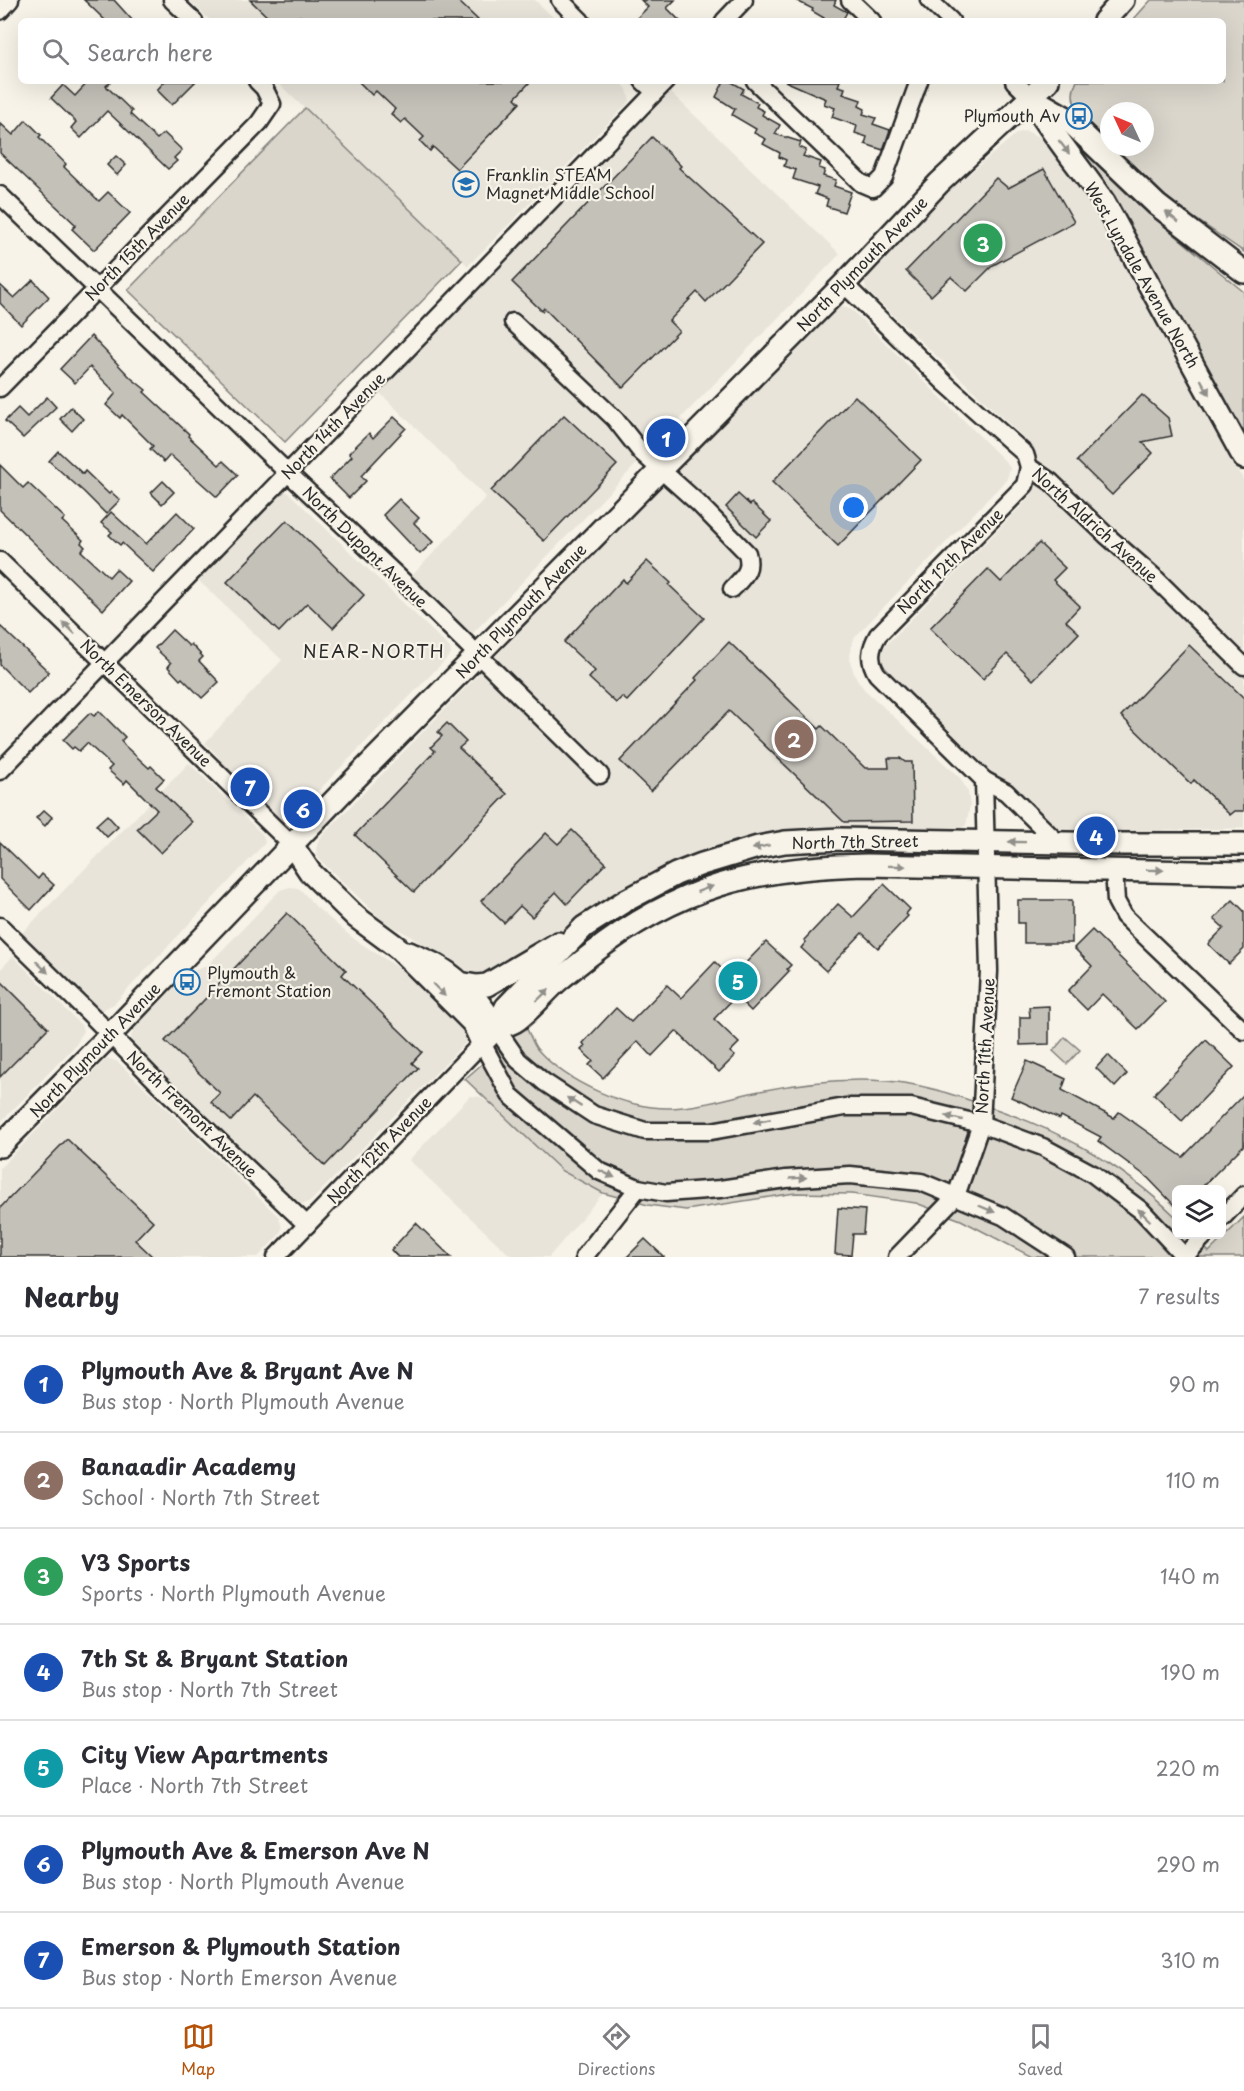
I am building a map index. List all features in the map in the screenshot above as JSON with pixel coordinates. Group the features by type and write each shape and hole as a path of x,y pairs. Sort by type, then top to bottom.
{"main road":[{"path":"1107,18 1123,0"},
{"name":"North Plymouth Avenue","path":"0,1146 659,469 844,284 939,183 1045,84"},
{"path":"1031,98 1065,117 1156,205 1244,272"},
{"name":"West Lyndale Avenue North","path":"1031,98 1047,126 1104,202 1244,459"},
{"name":"North 7th Street","path":"489,1036 506,1007 584,927 625,901 676,874 758,847 785,842 840,839 1244,844"},
{"path":"292,845 310,872 356,917 398,948 489,1036"},
{"name":"North 7th Street","path":"489,1036 516,1021 560,979 615,937 660,909 709,888 762,873 813,866 867,865 1244,873"},
{"path":"459,983 487,985 584,927"},
{"path":"398,948 439,966 459,983 486,1011 489,1036"}],"street":[{"path":"0,11 10,0"},
{"path":"172,0 191,18"},
{"path":"560,0 578,18"},
{"path":"850,0 869,18"},
{"path":"929,0 948,18"},
{"path":"726,18 736,3"},
{"name":"North 15th Avenue","path":"0,388 259,123 272,104 260,84"},
{"path":"758,84 861,183 873,188 884,177 918,84"},
{"path":"1017,84 1031,98"},
{"name":"North 14th Avenue","path":"0,771 288,473 655,85"},
{"name":"North Dupont Avenue","path":"0,195 409,587 600,775"},
{"name":"North Aldrich Avenue","path":"844,284 945,383 1025,453 1029,467 1051,482 1153,576 1244,666"},
{"path":"513,322 615,419 641,452 698,503 747,553 750,563 746,574 732,589"},
{"name":"North 12th Avenue","path":"984,780 877,674 872,666 870,655 872,645 878,635 1025,485 1029,467"},
{"name":"North Emerson Avenue","path":"0,561 292,845"},
{"path":"984,780 1006,792 1058,843"},
{"name":"North 11th Avenue","path":"897,1257 956,1196 981,1124 989,994 984,780"},
{"path":"1114,869 1116,901 1124,916 1244,1031"},
{"name":"North Fremont Avenue","path":"0,926 159,1084 307,1225"},
{"path":"489,1036 544,1082 594,1115 645,1131 711,1131 845,1107 911,1107 981,1124 1043,1147 1093,1174 1142,1211 1184,1257 1201,1239"},
{"path":"489,1036 510,1095 599,1171 638,1188 666,1192 709,1190 786,1179 850,1175 921,1182 1003,1216 1066,1257"},
{"name":"North 12th Avenue","path":"276,1257 489,1036"},
{"path":"584,1257 638,1188"},
{"path":"1226,1213 1244,1195"}],"shaded area":[{"path":"189,0 535,0 554,18 208,18"},
{"path":"1151,0 1244,0 1244,252 1163,194 1123,156 1154,156 1154,102 1100,102 1100,133 1081,115 1073,99 1076,84 1226,84 1226,18 1135,18"},
{"name":"Franklin STEAM Magnet Middle School","path":"279,84 622,84 627,89 630,101 468,266"},
{"path":"668,90 840,254 473,633 467,635 407,581 486,497 377,390"},
{"path":"305,108 462,260 285,442 128,290"},
{"path":"1026,131 1042,138 1085,197 1244,481 1244,828 1070,834 1051,830 884,667 881,660 880,655 885,646 1027,500 1037,482 1037,462 1027,441 866,290 864,277 949,191 1017,133"},
{"path":"1077,145 1141,207 1244,292 1244,443 1074,148"},
{"path":"842,306 852,310 1010,468 1007,479 855,637 851,647 850,661 855,676 864,689 960,778 968,792 970,806 966,825 954,833 679,863 651,874 553,936 496,968 484,972 472,972 452,965 410,936 383,921 319,859 316,849 319,839 832,309"},
{"path":"279,492 288,492 450,648 451,654 286,824 282,825 230,779 217,755 205,743 282,660 197,579"},
{"path":"189,763 263,835 265,843 114,1004 102,1010 93,1009 19,936"},
{"path":"290,887 302,891 316,907 354,939 402,970 424,989 464,1030 466,1042 312,1200 304,1204 295,1201 133,1043 131,1037 135,1027 190,972 207,966 280,890"},
{"path":"13,956 81,1025 83,1031 76,1045 0,1123 0,970"},
{"path":"525,1026 537,1049 564,1073 598,1092 635,1104 654,1107 693,1106 775,1088 838,1081 870,1080 921,1086 1034,1123 1108,1162 1172,1213 1172,1239 1197,1239 1209,1252 1222,1239 1226,1239 1226,1235 1244,1217 1244,1257 1032,1257 961,1220 916,1203 852,1194 795,1193 686,1210 648,1205 603,1193 562,1171 465,1079"},
{"path":"1065,1037 1080,1050 1067,1064 1053,1051"},
{"path":"107,1058 118,1062 279,1217 282,1228 280,1234 258,1257 0,1257 0,1168"},
{"path":"470,1096 480,1097 487,1101 562,1171 603,1193 549,1257 512,1257 409,1160"}],"building":[{"path":"84,0 114,0 130,18 103,18"},
{"path":"250,0 457,0 476,18 302,18 300,16 298,18 269,18"},
{"path":"641,0 675,0 667,8 677,18 637,18 648,7"},
{"path":"795,0 836,0 834,5 847,12 844,18 824,18 812,11 813,9"},
{"path":"86,84 108,84 106,86 132,111 130,114 157,139 164,133 182,150 174,158 177,161 168,169 107,111 81,138 71,128 76,122 51,98 63,85 75,96"},
{"path":"162,84 193,84 172,105 157,90"},
{"path":"361,84 528,84 515,98 520,103 457,169 433,147 430,151 420,141 424,137 405,119 401,123 391,114 395,109 376,91 372,95"},
{"path":"722,84 735,84 744,89 741,94 758,103 756,107 764,111 762,115 780,125 775,134 801,142 799,147 806,150 803,156 821,162 819,168 825,170 823,176 836,180 834,186 851,192 844,212 826,206 828,199 815,194 818,187 793,179 796,170 784,166 786,160 779,157 780,153 763,144 766,139 754,133 756,129 732,115 735,109 716,97"},
{"path":"792,84 839,84 838,86 845,88 843,94 861,100 859,106 865,109 863,114 876,118 873,124 890,130 883,150 865,144 867,137 855,133 857,126 832,117 835,108 824,104 826,99"},
{"path":"26,120 41,135 39,137 66,164 64,167 99,201 108,192 130,213 94,250 72,229 76,225 0,153 0,123 13,135"},
{"path":"652,137 681,166 679,168 762,244 706,302 697,292 669,321 679,331 623,388 544,308 542,311 512,282"},
{"path":"116,156 126,165 117,175 107,165"},
{"path":"1044,169 1074,222 993,265 967,291 951,277 931,296 906,271 996,178 1008,188"},
{"path":"33,280 49,297 21,325 0,303 0,285 14,298"},
{"path":"91,336 131,378 146,390 144,392 189,434 188,436 219,465 223,461 238,475 217,497 170,455 164,462 150,449 153,446 122,415 120,418 106,405 116,393 90,367 75,383 60,369"},
{"path":"1142,395 1168,418 1172,436 1142,442 1153,453 1112,495 1077,461"},
{"path":"855,396 921,460 838,546 772,482"},
{"path":"47,397 56,407 23,438 5,421 18,408 27,417"},
{"path":"71,407 83,419 72,431 60,419"},
{"path":"564,415 617,465 544,541 491,491"},
{"path":"394,417 406,428 361,476 366,481 349,498 330,479 352,456 349,453 369,433 373,438"},
{"path":"58,451 83,474 85,471 109,494 111,492 120,500 106,514 49,461"},
{"path":"0,465 23,488 28,483 65,518 62,521 83,540 81,543 85,547 81,551 109,577 116,569 129,581 103,610 0,510"},
{"path":"163,481 174,492 162,504 151,493"},
{"path":"738,494 750,505 752,503 771,521 756,537 726,507"},
{"path":"399,499 419,518 414,523 433,542 420,554 383,515"},
{"path":"111,512 146,544 177,512 194,529 153,572 122,543 120,545 109,535 112,532 101,523"},
{"path":"287,520 364,595 333,628 307,603 279,632 227,582"},
{"path":"1039,543 1065,568 1053,580 1080,606 1066,621 1079,633 1033,680 1007,654 983,679 930,628 988,569 1001,582"},
{"path":"647,561 704,618 627,701 622,697 616,703 589,678 595,671 564,642 623,579 626,583"},
{"path":"0,626 49,672 28,693 0,665"},
{"path":"172,630 189,646 191,644 203,657 199,661 219,682 202,698 182,678 180,680 168,667 171,663 155,648"},
{"path":"729,642 819,729 822,726 865,768 889,768 888,758 900,758 905,762 912,762 913,821 844,822 729,711 651,791 620,761 697,680 695,678"},
{"path":"1189,645 1244,698 1244,811 1235,811 1230,815 1194,780 1191,784 1121,716"},
{"path":"99,711 125,737 121,741 125,746 164,779 156,787 192,822 161,853 137,829 157,810 127,780 124,784 108,770 112,766 87,743 79,751 74,747 72,749 63,740 90,713 94,716"},
{"path":"447,723 466,742 459,748 507,794 414,892 355,835 435,751 431,747 442,736 438,732"},
{"path":"44,810 52,817 45,826 36,818"},
{"path":"107,815 118,827 107,837 96,825"},
{"path":"572,830 606,863 567,904 556,892 532,917 520,906 504,923 481,901 546,833 558,844"},
{"path":"0,842 38,879 42,874 54,885 31,910 0,879"},
{"path":"884,884 910,909 906,914 908,916 878,948 862,933 826,971 801,948 806,942 804,940 838,904 853,917"},
{"path":"1018,900 1072,900 1072,943 1024,943 1024,923 1018,923"},
{"path":"1233,900 1244,911 1244,949 1229,964 1208,944 1224,928 1214,919"},
{"path":"287,913 346,970 342,975 422,1052 412,1063 418,1068 325,1166 253,1097 231,1121 211,1102 220,1093 165,1041"},
{"path":"1092,930 1165,1002 1138,1029 1102,994 1087,1010 1068,991 1092,966 1074,948"},
{"path":"766,942 791,965 787,969 789,971 751,1011 736,996 714,1019 739,1043 730,1052 735,1056 719,1072 676,1031 652,1056 638,1041 603,1078 589,1065 593,1061 581,1050 585,1046 583,1043 616,1008 631,1022 667,985 681,998 715,962 731,978"},
{"path":"0,980 48,1028 0,1077"},
{"path":"1049,1006 1049,1044 1020,1045 1020,1017 1030,1017 1029,1007"},
{"path":"1206,1040 1234,1067 1182,1121 1154,1094"},
{"path":"1108,1055 1127,1074 1115,1087 1096,1068"},
{"path":"1027,1061 1066,1079 1062,1090 1114,1118 1119,1112 1183,1157 1244,1094 1244,1145 1204,1185 1172,1185 1172,1203 1147,1177 1098,1141 1101,1137 1061,1116 1060,1119 1011,1097"},
{"path":"67,1139 153,1221 135,1240 153,1257 0,1257 0,1208"},
{"path":"838,1208 865,1210 863,1234 853,1234 851,1255 835,1254"},
{"path":"416,1223 451,1257 398,1257 391,1250"},
{"path":"645,1239 664,1257 627,1257"}],"place":[{"name":"Plymouth Av","path":"1079,116"},
{"name":"Franklin STEAM Magnet Middle School","path":"466,184"},
{"name":"V3 Sports","path":"983,243"},
{"name":"Plymouth Ave & Bryant Ave N","path":"666,438"},
{"name":"Banaadir Academy","path":"794,739"},
{"name":"Emerson & Plymouth Station","path":"250,787"},
{"name":"Plymouth Ave & Emerson Ave N","path":"303,809"},
{"name":"7th St & Bryant Station","path":"1096,836"},
{"name":"City View Apartments","path":"738,981"},
{"name":"Plymouth & Fremont Station","path":"187,982"}],"district":[{"name":"NEAR-NORTH","path":"374,652"}]}
